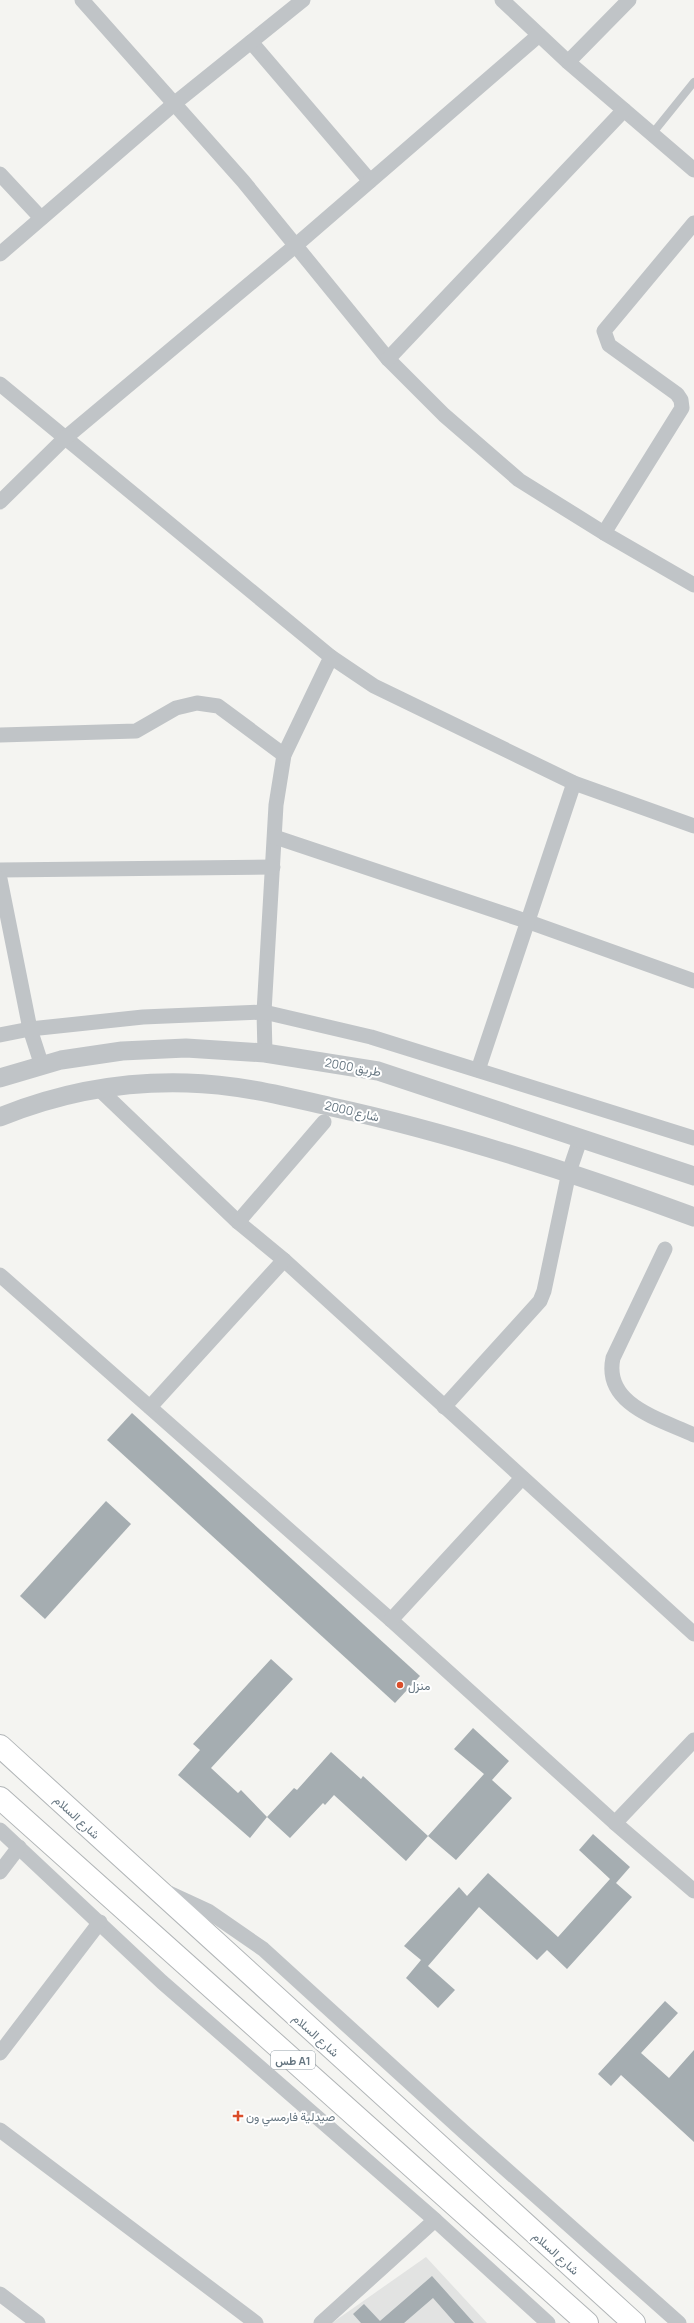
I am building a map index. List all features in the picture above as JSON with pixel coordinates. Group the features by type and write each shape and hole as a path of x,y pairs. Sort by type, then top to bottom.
{"highway":[{"name":"شارع السلام","path":"0,1746 634,2323"},
{"name":"طس A1","path":"0,1798 587,2323"}],"street":[{"path":"82,0 243,181 294,246 388,359 444,414 519,480 604,533 694,585"},
{"path":"0,254 174,103 304,0"},
{"path":"502,0 568,62 694,170"},
{"path":"568,62 629,0"},
{"path":"0,502 64,439 294,246 539,35"},
{"path":"251,42 370,181"},
{"path":"388,359 624,110"},
{"path":"0,174 41,218"},
{"path":"604,533 682,408 681,400 677,394 609,345 604,331 694,223"},
{"path":"0,384 64,439 331,657 374,686 574,783 694,826"},
{"path":"265,1052 264,1012 276,805 284,755 331,657"},
{"path":"0,735 136,731 176,708 197,703 218,706 284,755"},
{"path":"478,1070 529,922 574,783"},
{"path":"275,837 529,922 694,981"},
{"path":"0,870 273,867"},
{"path":"0,878 30,1029 42,1066"},
{"path":"0,1035 30,1029 143,1016 264,1012 371,1037 694,1138"},
{"name":"طريق 2000","path":"0,1078 60,1060 122,1051 186,1048 265,1052 378,1071 581,1137 694,1176"},
{"name":"شارع 2000","path":"0,1117 34,1103 98,1088 187,1083 260,1090 476,1142 569,1172 694,1217"},
{"path":"98,1088 238,1222 284,1260 522,1478 691,1626"},
{"path":"238,1222 324,1122"},
{"path":"444,1407 540,1301 544,1291 569,1172 581,1137"},
{"path":"665,1249 613,1358 612,1374 616,1390 627,1402 694,1435"},
{"path":"150,1407 284,1260"},
{"path":"0,1275 391,1620 615,1823 694,1891"},
{"path":"391,1620 522,1478"},
{"path":"615,1823 694,1740"},
{"path":"0,1830 100,1922 162,1982 435,2220 548,2323"},
{"path":"0,1872 19,1847"},
{"path":"151,1885 208,1910 263,1949 464,2132 679,2323"},
{"path":"0,2053 100,1922"},
{"path":"0,2130 256,2323"},
{"path":"321,2323 435,2220"},
{"path":"0,2294 38,2323"}],"lane":[{"path":"652,134 694,82"}],"shaded area":[{"path":"426,2257 487,2323 332,2323"}],"building":[{"path":"132,1413 420,1676 395,1703 107,1440"},
{"path":"106,1501 131,1524 45,1619 20,1596"},
{"path":"271,1659 293,1679 211,1768 238,1793 241,1790 267,1817 250,1838 178,1775 200,1750 193,1744"},
{"path":"473,1728 509,1761 492,1780 512,1798 456,1860 428,1836 484,1774 454,1749"},
{"path":"331,1752 361,1779 363,1776 428,1836 406,1861 334,1795 325,1805 323,1803 290,1838 267,1817 294,1788 297,1790"},
{"path":"593,1834 630,1867 616,1883 632,1897 567,1969 547,1950 537,1960 479,1907 428,1966 455,1990 438,2008 406,1978 421,1960 404,1946 459,1887 467,1896 488,1873 558,1937 610,1879 579,1850"},
{"path":"665,2001 678,2013 641,2053 669,2078 694,2050 694,2142 621,2075 611,2086 598,2074"},
{"path":"432,2276 474,2323 455,2323 433,2298 404,2323 361,2323 353,2314 364,2304 380,2321"}],"place":[{"name":"منزل","path":"400,1685"},
{"name":"صيدلية فارمسي ون","path":"238,2116"}]}
